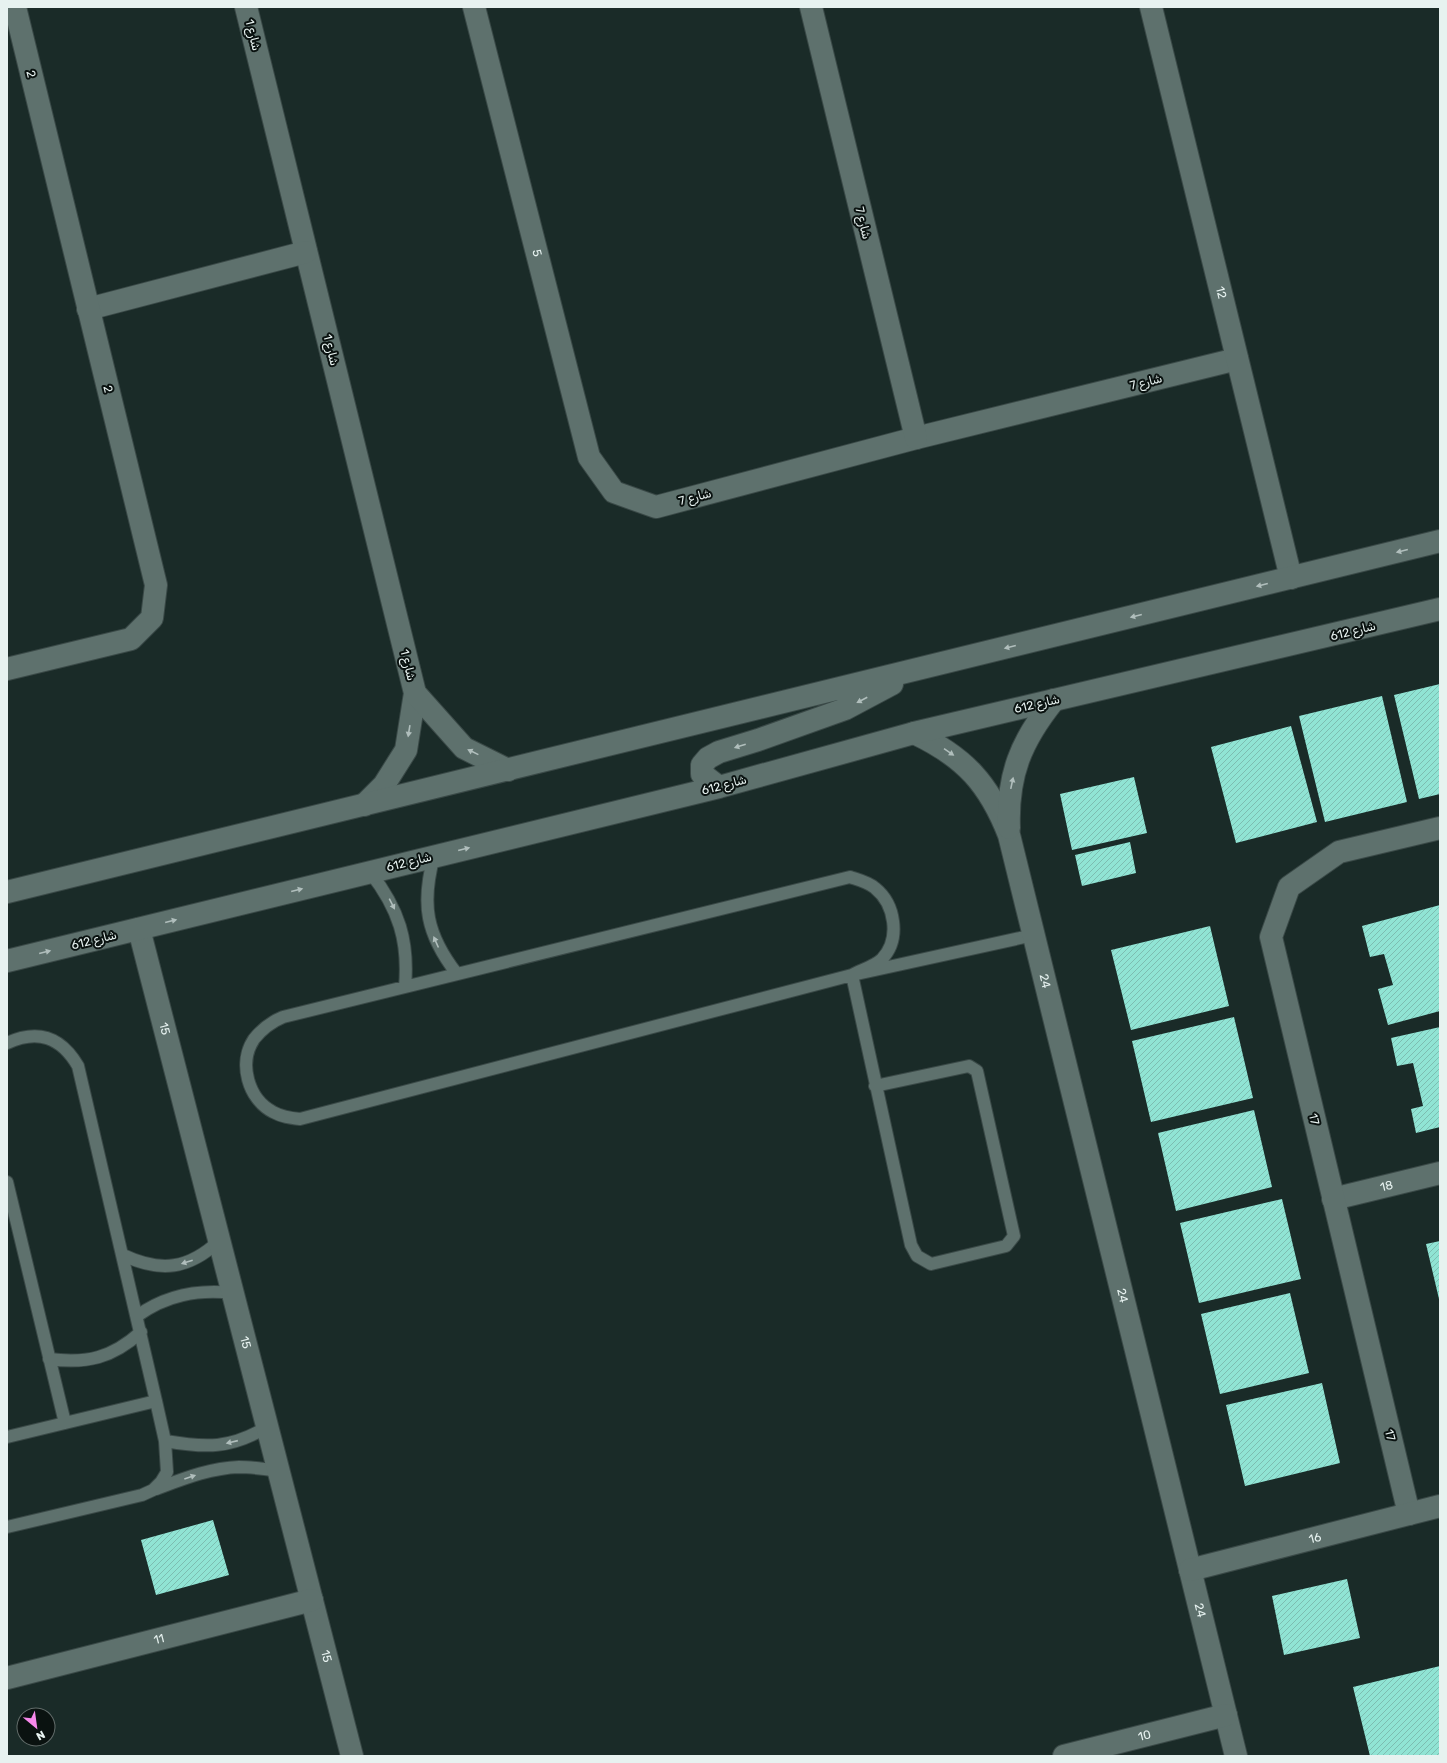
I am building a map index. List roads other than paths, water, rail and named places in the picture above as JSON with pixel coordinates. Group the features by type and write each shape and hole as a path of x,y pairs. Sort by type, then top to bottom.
{"street":[{"name":"2","path":"7,669 131,639 152,618 156,585 15,7"},
{"name":"شارع 1","path":"246,7 415,693 406,750 384,785 364,805"},
{"name":"5","path":"474,7 589,458 614,492"},
{"name":"شارع 7","path":"811,7 916,438"},
{"name":"12","path":"1151,7 1291,578"},
{"path":"88,310 306,252"},
{"name":"شارع 7","path":"614,492 656,507 916,438 1237,359"},
{"path":"7,892 1440,541"},
{"path":"1332,636 1440,593"},
{"name":"شارع 612","path":"7,961 719,786 914,733 1332,636 1440,609"},
{"path":"719,786 702,774 702,765 708,758 719,752 758,740 845,709 921,669"},
{"name":"شارع 1","path":"415,693 464,748 508,770"},
{"name":"24","path":"1009,836 1009,805 1016,763 1026,740 1038,720 1054,700"},
{"name":"24","path":"914,733 936,744 956,757 973,774 988,792 1000,813 1009,836 1236,1756"},
{"name":"17","path":"1409,1514 1271,937 1289,887 1339,852 1440,828"},
{"name":"15","path":"139,929 352,1756"},
{"name":"18","path":"1333,1199 1440,1174"},
{"name":"16","path":"1190,1570 1440,1506"},
{"name":"11","path":"7,1678 312,1600"},
{"name":"10","path":"1064,1756 1226,1715"}],"lane":[{"path":"434,856 429,876 427,897 429,918 435,939 444,958 457,974"},
{"path":"370,872 383,888 393,906 401,926 407,966 405,987"},
{"path":"852,975 882,960 889,949 893,936 894,922 891,909 884,897 875,887 850,877 283,1017 272,1022 254,1041 248,1052 248,1078 253,1092 261,1103 272,1112 286,1118 300,1119 852,975 1034,935"},
{"path":"852,975 875,1086 911,1245 917,1256 931,1264 1006,1246 1014,1236 977,1071 969,1066 875,1086"},
{"path":"7,1043 19,1038 33,1036 47,1038 60,1044 71,1054 78,1066 141,1332 165,1441 167,1472 161,1482 153,1490"},
{"path":"7,1182 65,1423"},
{"path":"123,1256 139,1263 156,1266 174,1266 191,1262 219,1241"},
{"path":"137,1316 150,1307 180,1295 215,1291 233,1293"},
{"path":"49,1359 82,1361 98,1358 114,1352 128,1344 141,1332"},
{"path":"7,1437 156,1401"},
{"path":"165,1441 202,1446 219,1445 236,1442 252,1436 267,1427"},
{"path":"7,1527 142,1495 196,1475 219,1469 239,1467 278,1471"}]}
